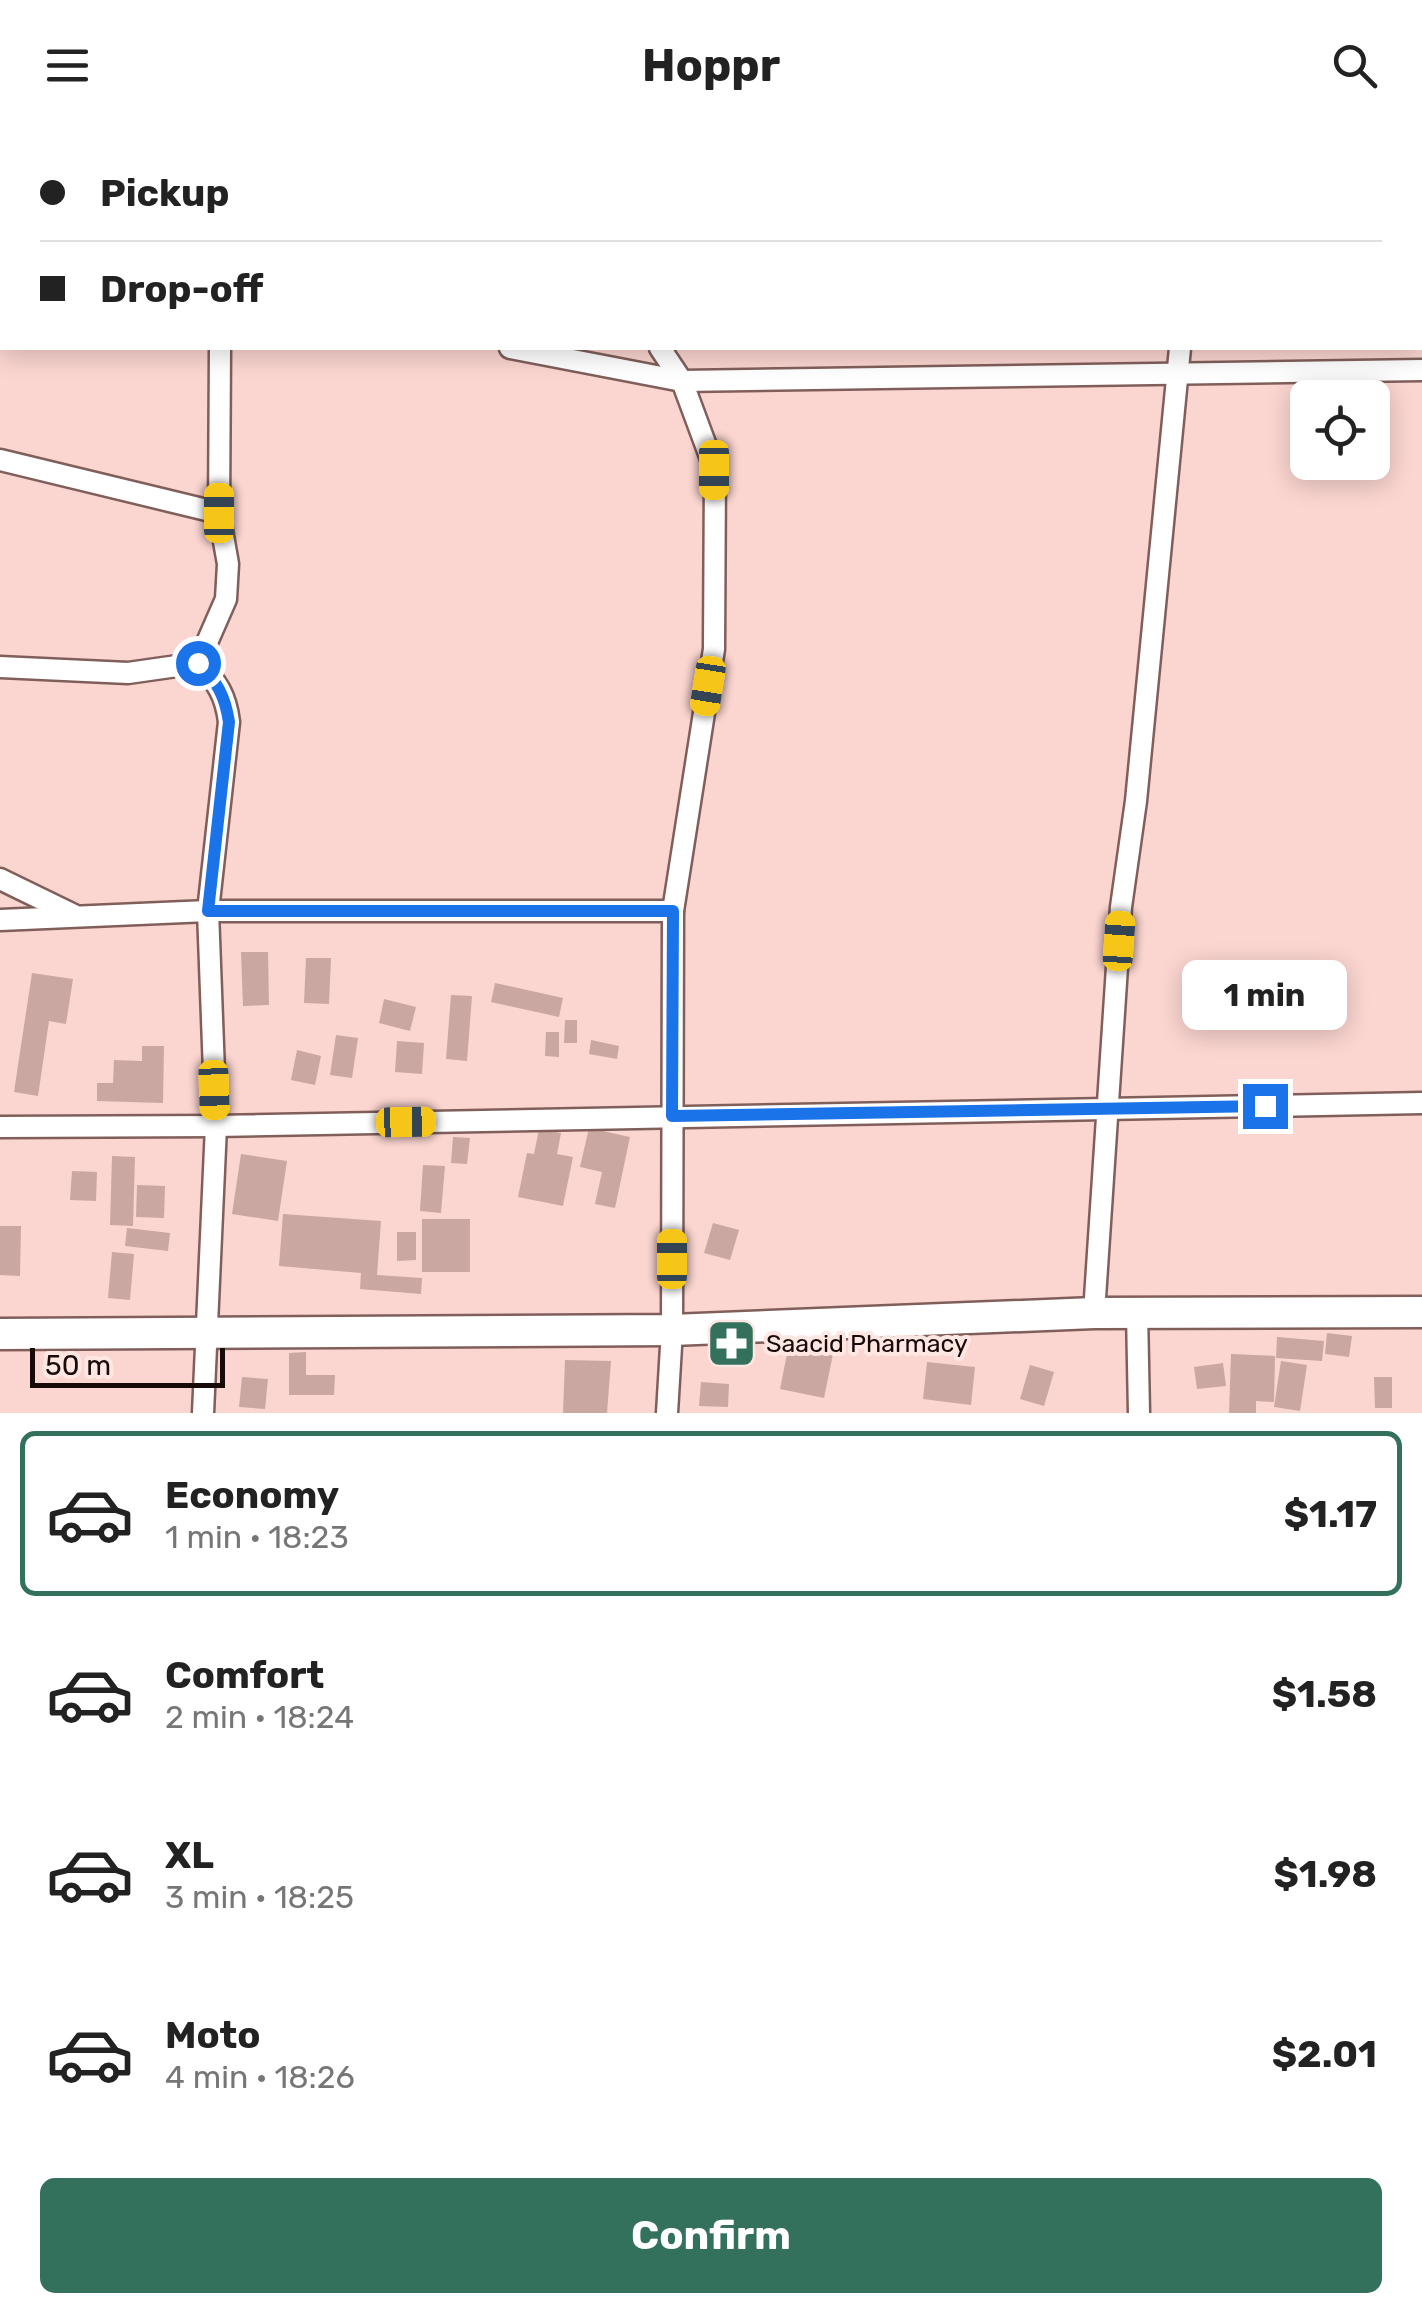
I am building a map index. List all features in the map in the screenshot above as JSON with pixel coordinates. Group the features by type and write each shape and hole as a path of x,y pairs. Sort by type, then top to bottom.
{"street":[{"path":"198,663 226,598 228,564 219,513 220,350"},
{"path":"520,350 682,381 1422,370"},
{"path":"661,350 682,381 714,470 714,649 673,911 672,1330 667,1413"},
{"path":"1094,1313 1121,908 1136,801 1180,350"},
{"path":"0,460 219,513"},
{"path":"0,667 128,673 198,663"},
{"path":"198,663 214,679 226,700 229,722 208,911 216,1126 203,1413"},
{"path":"0,878 77,916"},
{"path":"0,920 208,911 673,911"},
{"path":"0,1127 1422,1103"},
{"path":"1136,1312 1139,1413"},
{"path":"0,1334 672,1330 1094,1313 1422,1312"}],"building":[{"path":"241,952 268,952 269,1005 243,1006"},
{"path":"306,958 331,958 329,1004 304,1003"},
{"path":"32,973 73,979 66,1024 49,1021 38,1096 14,1092"},
{"path":"495,983 563,998 559,1017 491,1002"},
{"path":"451,995 472,996 467,1061 446,1059"},
{"path":"384,999 416,1007 410,1031 379,1023"},
{"path":"565,1020 577,1020 577,1043 564,1043"},
{"path":"546,1032 559,1032 559,1057 545,1056"},
{"path":"336,1035 358,1038 352,1078 330,1075"},
{"path":"591,1040 619,1046 617,1059 589,1054"},
{"path":"397,1041 424,1043 422,1074 395,1072"},
{"path":"142,1046 164,1046 163,1103 97,1101 97,1083 113,1083 114,1060 142,1061"},
{"path":"297,1050 321,1056 315,1085 291,1080"},
{"path":"589,1128 630,1137 615,1208 595,1204 602,1172 580,1167"},
{"path":"539,1129 561,1133 557,1154 573,1157 563,1206 518,1197 527,1153 534,1154"},
{"path":"453,1137 470,1138 467,1164 451,1163"},
{"path":"241,1154 287,1161 278,1221 232,1214"},
{"path":"112,1156 135,1157 133,1226 110,1225"},
{"path":"423,1165 445,1166 441,1213 420,1211"},
{"path":"72,1171 97,1172 96,1201 70,1200"},
{"path":"137,1185 165,1186 164,1218 136,1217"},
{"path":"283,1214 381,1221 377,1275 422,1278 421,1294 360,1289 361,1273 279,1266"},
{"path":"422,1219 470,1219 470,1272 422,1272"},
{"path":"713,1223 739,1230 730,1260 704,1253"},
{"path":"0,1226 21,1226 20,1276 0,1275"},
{"path":"127,1228 170,1233 168,1251 125,1246"},
{"path":"397,1232 416,1232 416,1260 397,1261"},
{"path":"112,1252 134,1254 130,1300 108,1298"},
{"path":"1327,1333 1352,1336 1349,1357 1325,1354"},
{"path":"1277,1337 1324,1341 1322,1361 1276,1358"},
{"path":"790,1339 834,1349 824,1398 780,1389"},
{"path":"306,1352 306,1375 335,1375 334,1395 289,1395 289,1353"},
{"path":"1231,1354 1275,1356 1274,1402 1256,1401 1256,1413 1229,1413"},
{"path":"565,1360 611,1361 607,1413 563,1413"},
{"path":"1281,1361 1307,1365 1300,1411 1274,1407"},
{"path":"927,1362 975,1367 971,1405 923,1399"},
{"path":"1223,1363 1226,1386 1197,1389 1194,1367"},
{"path":"1030,1365 1054,1372 1044,1406 1020,1399"},
{"path":"242,1377 268,1379 265,1409 239,1407"},
{"path":"1374,1377 1392,1377 1392,1408 1375,1408"},
{"path":"701,1382 729,1384 728,1407 699,1406"}],"place":[{"name":"Saacid Pharmacy","path":"731,1343"}],"route":[{"path":"198,663 214,679 226,700 229,722 208,911 673,911 672,1116 1265,1106"}]}
